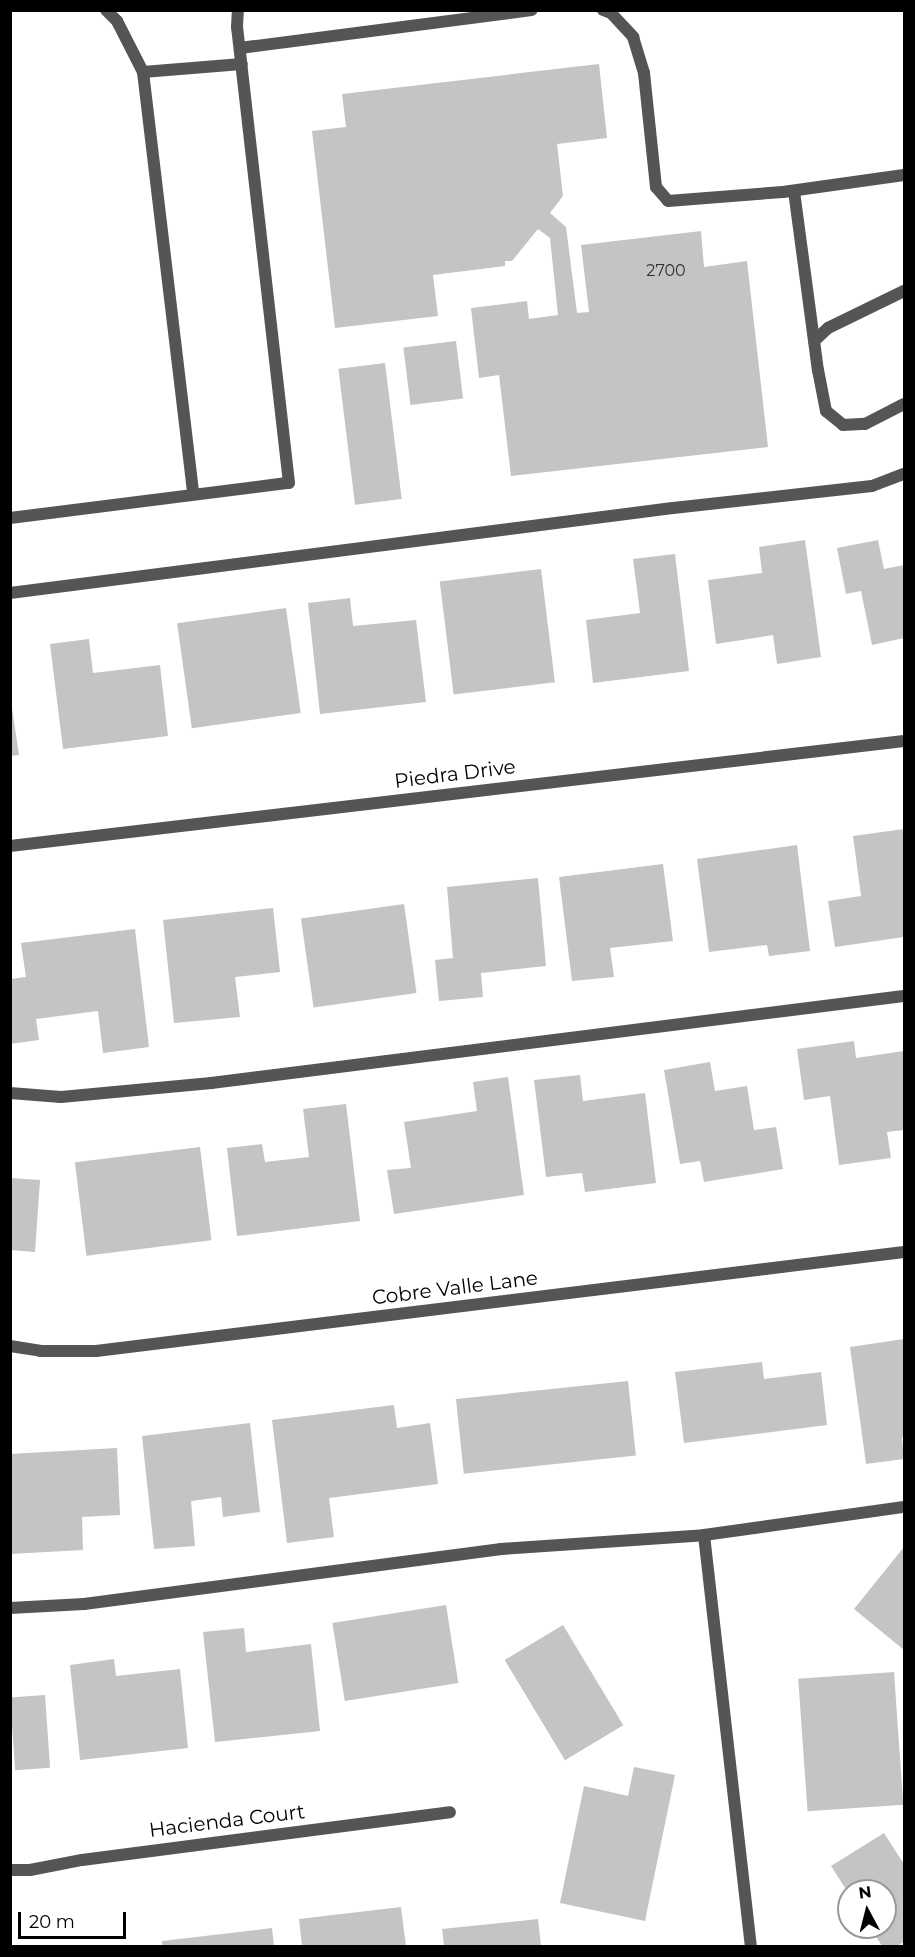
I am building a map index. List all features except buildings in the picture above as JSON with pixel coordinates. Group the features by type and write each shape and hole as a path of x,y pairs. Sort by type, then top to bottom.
{"street":[{"path":"106,10 117,21 143,72 193,493"},
{"path":"10,518 193,493 289,483 240,48 238,10"},
{"path":"240,48 532,10"},
{"path":"603,10 611,14 633,37 644,73 656,187 668,201 794,191 904,175"},
{"path":"143,72 242,64"},
{"path":"794,191 826,411 843,424 865,424 904,404"},
{"path":"814,341 828,328 904,291"},
{"path":"10,593 673,508 872,486 904,474"},
{"name":"Piedra Drive","path":"10,846 904,741"},
{"path":"10,1093 61,1097 211,1083 904,996"},
{"name":"Cobre Valle Lane","path":"10,1346 40,1351 96,1351 904,1252"},
{"path":"10,1608 84,1604 501,1549 704,1535 904,1507"},
{"path":"704,1535 751,1947"},
{"name":"Hacienda Court","path":"10,1870 30,1870 94,1858 450,1812"}]}
